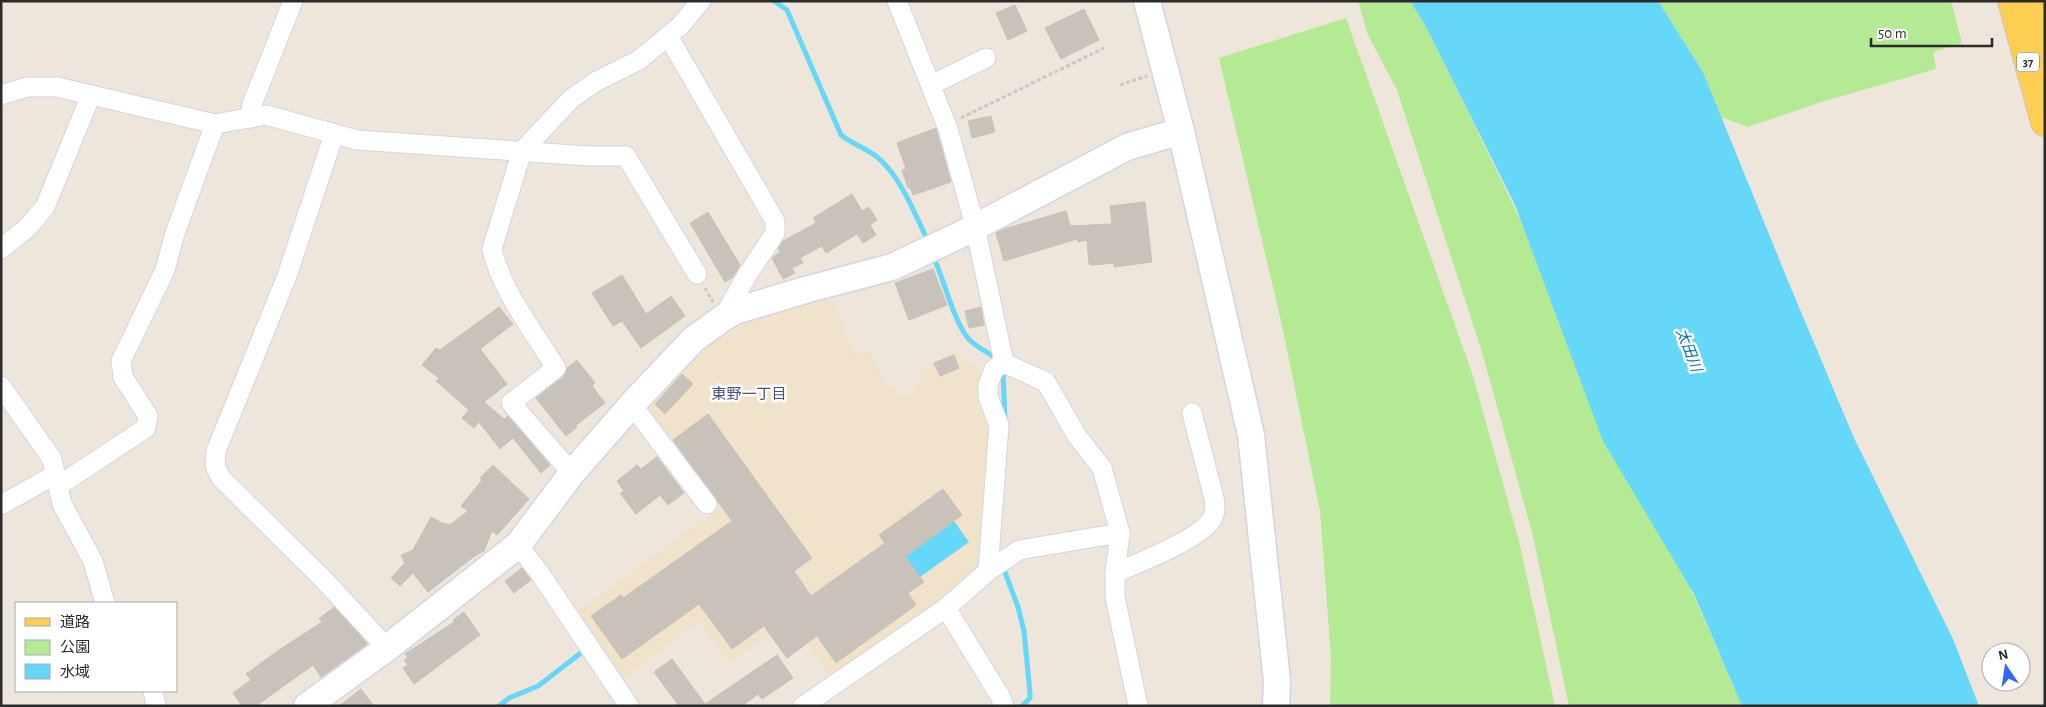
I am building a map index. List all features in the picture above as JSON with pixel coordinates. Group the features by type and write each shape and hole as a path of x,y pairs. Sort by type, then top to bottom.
{"main road":[{"name":"37","path":"2012,1 2045,122"},
{"name":"37","path":"2034,1 2045,41"}],"street":[{"path":"251,118 251,107 293,1"},
{"path":"572,473 511,403 556,368 514,299 494,260 492,249 522,152 572,98 597,81 639,60 680,26 702,1"},
{"path":"897,1 946,125 975,226 1004,363"},
{"path":"1147,1 1180,131 1251,435 1277,681 1276,706"},
{"path":"668,36 775,221 775,233 746,277 723,318"},
{"path":"931,86 986,58"},
{"path":"1,94 27,87 57,86 215,124 266,115 357,140 588,156 626,156 697,274"},
{"path":"1,249 27,228 45,208 91,95"},
{"path":"56,481 146,428 148,416 123,377 121,361 165,270 175,233 215,124"},
{"path":"307,706 387,648 518,546 572,473 632,405 694,339 723,318 735,311 892,267 1127,147 1180,131"},
{"path":"334,134 287,276 216,451 215,466 221,478 324,580 387,648"},
{"path":"1004,363 1046,382 1077,436 1102,468 1120,533 1114,573 1115,597 1138,706"},
{"path":"988,571 1000,425 988,397 988,385 994,369 1004,363"},
{"path":"1,386 52,459 62,504 93,561 105,602"},
{"path":"632,405 707,504"},
{"path":"1114,573 1168,550 1213,519 1215,509 1214,498 1192,413"},
{"path":"1,505 49,478 56,481"},
{"path":"803,706 946,608 988,571 1019,550 1120,533"},
{"path":"518,546 539,572 629,706"},
{"path":"946,608 1000,696 1004,706"},
{"path":"153,692 156,706"}],"path":[{"path":"946,125 1104,48"},
{"path":"1120,85 1141,78"},
{"path":"697,274 723,318"}],"shaded area":[{"path":"832,299 855,356 870,351 884,382 907,400 932,363 955,352 981,372 977,391 990,429 977,568 942,600 831,678 791,620 729,663 699,622 624,678 577,612 718,509 646,414 647,409 683,370 712,344 740,327 772,312"}],"green space":[{"path":"1358,1 1410,1 1426,27 1588,364 1742,706 1569,706 1533,536 1482,352 1397,90 1368,35"},
{"path":"1658,1 1951,1 1962,43 1933,52 1936,69 1821,102 1748,127 1721,117 1703,72"},
{"path":"1346,18 1473,376 1519,541 1555,706 1330,706 1331,657 1320,511 1281,321 1219,58"}],"water":[{"name":"太田川","path":"1410,1 1658,1 1703,72 1854,438 1953,639 1979,706 1742,706 1694,594 1603,441 1515,205 1426,27"},
{"path":"954,521 969,542 920,577 898,547 924,543"}],"building":[{"path":"1015,5 1027,31 1008,40 996,13"},
{"path":"1084,9 1099,40 1061,59 1045,28"},
{"path":"991,116 995,132 972,138 968,121"},
{"path":"936,128 951,182 913,195 910,187 908,188 902,170 906,169 897,143"},
{"path":"852,194 862,211 869,207 877,220 870,225 876,235 863,243 857,234 826,253 822,246 800,258 803,263 792,268 795,273 783,279 772,258 780,252 778,248 783,241 816,223 813,218"},
{"path":"1145,202 1152,262 1114,267 1114,263 1092,265 1089,264 1087,240 1078,242 1077,239 1004,261 996,233 1004,229 1066,211 1070,226 1112,224 1110,206"},
{"path":"708,212 740,265 733,277 725,282 690,223"},
{"path":"933,269 947,305 909,320 895,283"},
{"path":"622,275 646,314 671,296 685,316 641,348 622,321 613,326 592,293"},
{"path":"499,307 513,324 480,349 507,384 484,402 504,419 508,416 550,465 541,473 513,438 500,449 479,422 474,428 462,418 469,410 436,381 439,378 422,365 436,348 440,350"},
{"path":"981,307 984,325 969,328 965,311"},
{"path":"954,355 959,368 940,376 934,363"},
{"path":"577,360 595,383 592,386 605,403 575,426 577,427 566,436 536,398 563,377 567,368"},
{"path":"682,374 693,384 665,414 655,404"},
{"path":"708,414 812,558 794,571 811,596 885,543 879,535 943,489 962,515 905,557 924,582 908,593 916,605 836,663 817,636 787,658 764,626 732,649 699,604 622,659 591,616 621,595 623,598 732,521 673,440"},
{"path":"657,457 684,493 668,505 660,495 636,514 620,493 624,491 617,481 637,465 641,469"},
{"path":"493,465 529,499 497,535 492,531 484,551 428,592 413,573 400,586 391,578 405,563 401,555 413,550 431,517 450,525 468,511 461,506 482,480 480,478"},
{"path":"522,568 531,580 514,593 505,581"},
{"path":"334,607 367,643 366,645 321,677 313,665 256,706 242,706 233,693 251,680 246,674 322,622 319,619"},
{"path":"464,612 480,635 414,684 403,668 408,665 404,660 408,658 405,654 454,622 453,620"},
{"path":"777,655 793,678 762,699 758,694 742,706 679,706 654,672 672,659 705,704"},
{"path":"361,689 374,706 339,706"}],"waterway":[{"path":"774,1 787,10 841,135 873,154 885,164 899,182 925,235"},
{"path":"936,263 962,330 973,343 993,356"},
{"path":"1003,371 1005,421"},
{"path":"1003,567 1018,607 1024,631 1030,698 1022,706"},
{"path":"499,706 509,698 538,686 586,649"}],"district":[{"name":"東野一丁目","path":"749,394"}]}
